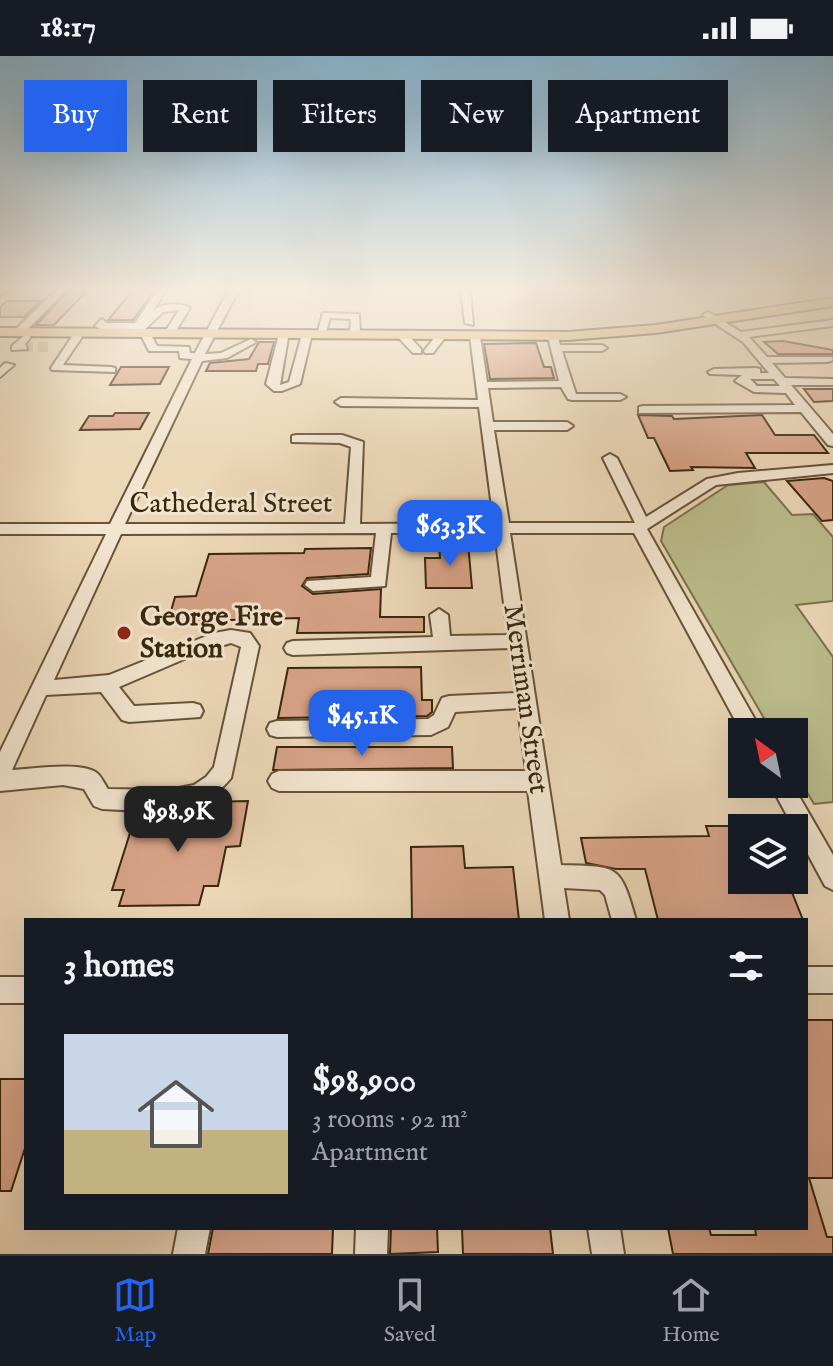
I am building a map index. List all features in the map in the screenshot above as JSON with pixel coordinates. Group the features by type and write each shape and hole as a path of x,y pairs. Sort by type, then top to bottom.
{"street":[{"path":"63,347 56,368 111,370"},
{"path":"151,347 182,348 185,349 184,356 198,357 223,356 241,347"},
{"path":"0,774 204,347"},
{"path":"281,347 272,384 278,389 294,384 308,347"},
{"name":"Merriman Street","path":"475,347 557,918"},
{"path":"556,347 565,384 572,397 620,397"},
{"path":"593,347 602,348"},
{"path":"752,347 833,442"},
{"path":"764,360 828,359"},
{"path":"714,372 830,382"},
{"path":"480,385 565,384"},
{"path":"341,402 483,404"},
{"path":"769,408 787,420 818,424"},
{"path":"643,410 804,408"},
{"path":"486,426 567,426"},
{"path":"296,439 342,439 358,445 352,529"},
{"path":"610,458 641,526 744,718"},
{"path":"641,526 712,482 726,478 833,469"},
{"name":"Cathederal Street","path":"0,529 641,526"},
{"path":"313,585 379,582 384,529"},
{"path":"439,615 442,643"},
{"path":"0,781 75,776 90,780 102,799 169,800 192,796 217,780 224,771 250,646 244,638 232,636 188,649 106,684 41,688"},
{"path":"293,648 517,641"},
{"path":"106,684 129,714 193,711"},
{"path":"277,729 431,727 441,721 449,704 526,700"},
{"path":"279,781 538,781"},
{"path":"789,798 833,878"},
{"path":"551,876 605,878 615,888 623,918"},
{"path":"808,980 833,980"},
{"path":"0,990 24,990"},
{"path":"189,1254 194,1230"},
{"path":"371,1254 372,1230"},
{"path":"604,1230 608,1254"}],"green space":[{"path":"764,482 792,515 813,514 833,537 833,601 796,605 833,657 833,802 814,804 808,794 808,718 764,718 661,541 664,527 728,485"}],"building":[{"path":"256,347 273,347 268,364 258,364 256,371 206,371 210,363 249,359"},
{"path":"484,347 537,347 544,367 551,367 554,378 490,379"},
{"path":"770,347 833,350 833,354 778,354"},
{"path":"121,367 169,367 160,384 110,385"},
{"path":"804,389 833,389 833,401 814,402"},
{"path":"115,413 149,413 140,429 80,430 89,416 113,416"},
{"path":"638,415 672,416 674,419 762,415 775,435 814,435 828,453 746,453 755,468 691,467 693,470 670,471 654,438 648,438"},
{"path":"824,478 833,481 833,520 822,521 787,481"},
{"path":"439,543 468,543 472,588 426,588 425,558 440,558"},
{"path":"371,548 368,574 307,578 302,586 313,594 381,589 380,617 424,617 424,632 297,633 299,618 168,622 175,597 196,596 209,554 304,553 305,549"},
{"path":"421,667 422,700 432,700 432,712 427,716 278,718 288,668"},
{"path":"277,747 452,747 453,768 273,770"},
{"path":"248,801 240,846 226,847 218,886 204,886 199,905 119,906 124,890 112,890 136,814 172,812 207,802"},
{"path":"706,826 728,826 728,894 793,894 802,918 657,918 645,869 616,869 586,863 581,838 709,836"},
{"path":"463,846 465,868 513,867 519,918 412,918 411,847"},
{"path":"808,1020 833,1020 833,1178 809,1178 827,1237 833,1237 833,1254 673,1254 668,1230 710,1230 711,1235 756,1235 755,1230 808,1230"},
{"path":"0,1079 24,1079 24,1151 11,1191 0,1191"},
{"path":"213,1230 333,1230 332,1254 208,1254"},
{"path":"391,1230 437,1230 438,1252 390,1254"},
{"path":"462,1230 550,1230 553,1254 463,1254"}],"tunnel":[{"path":"23,347 51,347"}],"place":[{"name":"George Fire Station","path":"124,633"}]}
